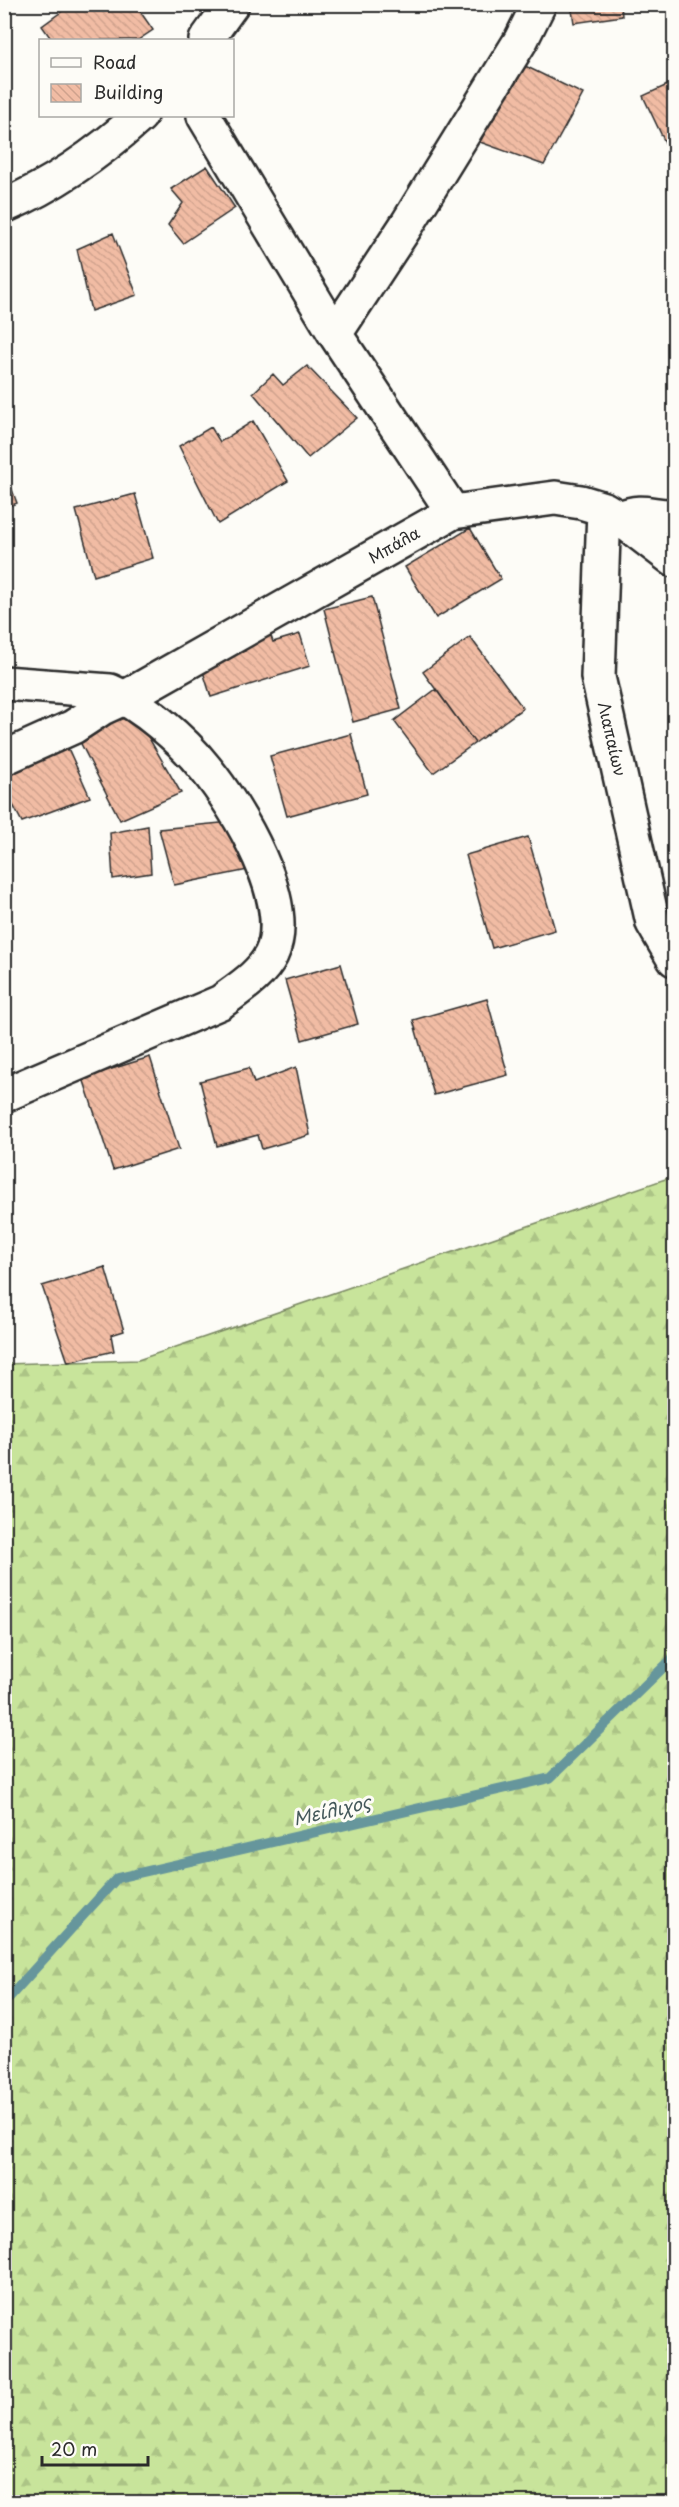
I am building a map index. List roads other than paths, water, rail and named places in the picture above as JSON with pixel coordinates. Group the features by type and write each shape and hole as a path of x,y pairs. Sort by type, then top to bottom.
{"street":[{"path":"207,39 232,4"},
{"path":"335,334 408,224 521,40 539,4"},
{"path":"4,206 47,185 103,146 139,117"},
{"path":"205,117 335,334 453,512"},
{"name":"Μπάλα","path":"4,758 126,698 453,512 555,498 581,502 612,514 675,560"},
{"path":"612,514 648,512 675,516"},
{"name":"Λιαπαίων","path":"612,514 598,677 653,923 675,959"},
{"path":"4,683 103,690 126,698 153,717 204,766 240,818 260,858 275,903 276,930 271,955 250,980 221,1002 4,1095"}],"waterway":[{"name":"Μείλιχος","path":"4,2003 117,1878 550,1778 674,1657"}]}
